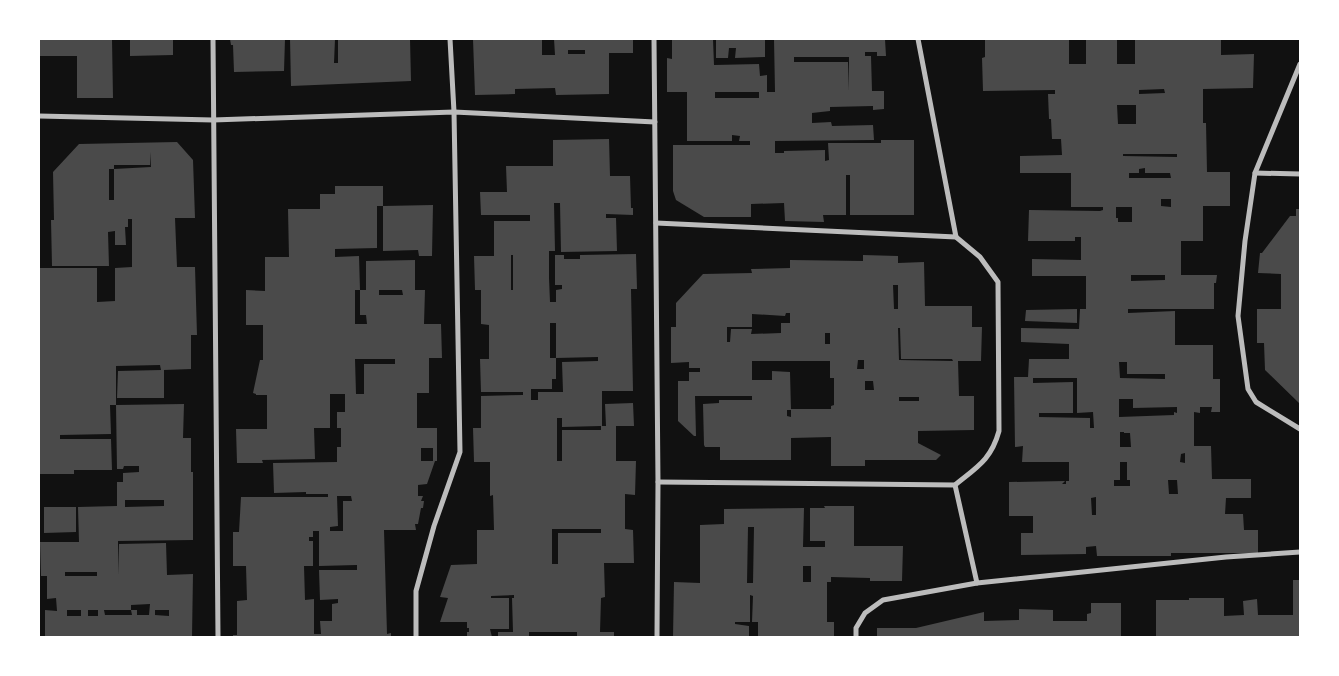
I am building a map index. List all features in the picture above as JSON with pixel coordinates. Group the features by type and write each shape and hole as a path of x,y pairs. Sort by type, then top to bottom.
{"street":[{"path":"212,39 218,637"},
{"path":"416,637 416,591 434,526 460,452 454,112 450,39"},
{"path":"654,39 658,482 657,637"},
{"path":"918,39 956,237"},
{"path":"1300,64 1255,173 1245,241 1238,316 1248,389 1256,402 1300,428"},
{"path":"39,116 213,120 454,112 655,122"},
{"path":"1255,173 1300,174"},
{"path":"656,223 956,237 980,257 998,282 999,432 995,445 987,459 955,484 658,482"},
{"path":"955,484 978,583"},
{"path":"856,637 856,628 866,613 883,600 978,583 1226,557 1300,552"}],"building":[{"path":"39,39 112,39 113,98 77,98 77,56 39,56"},
{"path":"130,39 173,39 173,55 130,56"},
{"path":"230,39 285,39 284,71 234,72 233,45 231,45"},
{"path":"290,39 335,39 334,63 338,63 338,39 410,39 411,81 291,86"},
{"path":"473,39 542,39 542,55 555,55 554,39 633,39 633,53 609,53 609,94 556,95 555,88 515,89 515,94 475,95","holes":["568,50 585,50 585,54 568,54"]},
{"path":"672,39 713,39 714,65 759,64 760,76 767,75 767,92 775,92 774,39 885,39 886,56 877,56 877,52 865,52 865,56 871,56 872,91 884,91 884,109 873,110 873,106 830,107 830,111 812,113 812,123 831,122 832,126 873,125 874,140 775,141 775,153 825,150 825,161 829,160 828,143 881,143 881,140 914,140 914,215 850,215 850,175 846,175 846,215 823,215 824,222 785,221 784,203 751,204 751,217 704,217 676,200 673,191 673,145 750,145 750,141 739,141 740,136 732,135 732,141 687,141 687,92 667,92 667,58 672,59","holes":["794,57 849,57 849,91 848,62 794,62","715,92 759,92 759,98 715,98"]},
{"path":"716,39 765,39 765,57 735,58 736,48 729,48 728,58 716,58"},
{"path":"985,39 1069,39 1069,64 1086,64 1086,39 1117,39 1117,64 1135,64 1135,39 1221,39 1221,55 1254,54 1253,88 1203,89 1203,123 1206,123 1207,172 1230,172 1230,206 1203,206 1203,241 1181,241 1181,275 1217,275 1216,283 1214,283 1214,309 1128,309 1128,313 1175,311 1175,345 1213,345 1213,379 1220,379 1220,412 1211,412 1212,407 1200,407 1200,413 1194,412 1194,446 1211,446 1212,479 1251,479 1251,498 1226,498 1225,514 1243,514 1244,530 1258,530 1258,553 1171,553 1171,556 1097,556 1096,546 1086,547 1086,554 1021,555 1021,533 1033,533 1033,516 1009,516 1009,482 1065,481 1062,484 1066,484 1066,481 1069,481 1069,462 1022,462 1023,446 1015,447 1014,377 1028,377 1029,359 1069,359 1069,344 1021,342 1021,328 1079,329 1080,309 1086,309 1086,276 1032,276 1032,259 1081,260 1081,237 1075,237 1075,241 1028,241 1029,210 1100,211 1103,210 1103,207 1071,207 1071,173 1020,173 1020,156 1062,155 1061,139 1052,139 1051,119 1049,119 1048,94 1055,94 1055,90 983,91 982,58 985,57","holes":["1164,89 1165,93 1139,94 1139,90","1117,105 1136,105 1136,124 1118,124","1123,154 1177,154 1177,157 1123,156","1145,168 1145,173 1170,173 1171,178 1129,178 1129,173 1139,173 1139,169","1161,199 1171,199 1171,207 1161,206","1116,207 1132,207 1132,222 1118,222","1131,275 1165,275 1165,280 1131,281","1119,362 1127,362 1127,374 1165,374 1165,379 1120,378","1033,378 1077,378 1077,413 1093,412 1094,428 1090,428 1090,418 1039,417 1039,413 1073,413 1073,382 1033,383","1119,399 1133,399 1133,408 1177,407 1177,413 1174,412 1174,415 1119,417","1120,432 1130,433 1131,447 1120,447","1185,453 1185,463 1180,462 1181,454","1120,462 1127,462 1127,480 1130,480 1130,486 1114,486 1114,480 1120,480","1168,480 1177,480 1178,494 1169,494","1096,497 1096,515 1092,515 1091,498"]},
{"path":"609,139 610,176 630,176 633,215 606,214 606,218 616,218 617,251 561,252 560,203 554,203 555,251 549,251 549,278 550,302 556,302 556,290 562,289 562,285 555,285 555,255 564,255 564,259 580,259 580,255 636,254 637,289 631,289 633,391 602,391 602,426 606,426 605,404 633,403 634,426 616,426 616,461 636,461 635,495 625,494 625,529 633,530 634,563 604,563 605,597 601,598 600,632 614,632 614,637 577,637 577,632 529,632 529,637 498,637 498,632 513,632 512,598 514,598 514,595 491,596 491,598 509,598 509,629 490,629 492,637 467,637 469,628 467,628 467,622 440,622 448,598 440,597 451,565 477,564 477,530 494,530 493,495 490,496 490,462 474,462 473,428 481,428 481,396 523,395 523,392 481,392 480,359 489,359 489,325 481,324 481,290 475,290 474,256 494,256 494,221 530,221 530,215 481,215 480,192 507,192 506,166 553,166 553,140","holes":["511,255 513,255 513,290 511,290","550,323 556,323 556,358 550,358","598,357 598,361 562,362 563,392 538,392 538,400 531,400 531,389 552,389 552,379 556,379 556,358","557,418 562,418 562,427 601,426 601,430 562,430 562,461 557,461","552,529 601,529 601,533 558,533 558,564 552,564"]},
{"path":"177,142 193,160 195,218 175,218 177,267 195,267 197,335 191,335 191,369 164,370 164,398 117,398 118,371 161,370 160,365 116,366 116,405 110,405 111,434 60,435 60,439 111,439 112,470 74,470 74,474 39,474 39,268 97,268 97,302 115,301 115,268 132,267 132,219 128,219 128,227 125,227 126,245 115,245 115,231 108,232 109,266 52,266 51,220 54,220 53,172 79,144","holes":["150,152 151,167 114,169 114,165 150,165","109,169 114,169 114,200 109,200"]},
{"path":"335,186 383,186 383,206 377,206 377,248 335,249 335,257 359,256 360,290 366,290 366,261 415,260 415,290 425,290 424,324 441,324 442,358 429,358 429,393 417,393 417,428 437,428 437,461 435,461 427,484 418,485 418,496 423,496 421,501 424,501 418,524 415,524 416,530 384,530 387,634 391,633 391,637 233,637 233,635 237,635 237,601 247,600 246,566 233,566 233,532 239,532 241,497 328,497 328,494 306,494 306,492 274,493 273,463 337,462 337,447 341,447 341,428 337,428 337,412 345,412 345,394 330,394 330,428 314,428 315,459 262,460 263,463 237,463 236,429 267,429 267,395 256,395 253,393 260,360 263,360 263,325 246,325 246,290 265,291 265,257 289,257 288,209 320,209 320,194 335,194","holes":["355,290 360,290 360,315 366,315 367,324 355,324","379,290 402,290 403,295 379,295","355,359 395,359 395,364 364,364 364,394 356,394","421,448 433,448 433,461 421,461","337,496 351,496 352,501 343,501 343,531 330,531 330,527 338,526","313,531 319,531 319,566 357,565 357,570 319,570 320,600 338,599 338,603 332,604 332,621 320,621 321,634 314,634 314,599 305,600 304,566 313,566 313,541 309,541 309,537 313,537"]},
{"path":"433,205 432,256 419,256 418,250 383,251 383,206"},
{"path":"1296,209 1300,209 1300,404 1265,370 1264,343 1257,343 1257,309 1281,309 1281,274 1258,273 1260,253 1262,253 1290,216 1296,216"},
{"path":"863,255 898,256 898,263 924,262 925,306 972,306 972,327 982,327 981,361 958,361 959,396 974,396 974,430 918,431 918,443 941,455 936,460 865,460 865,466 831,466 831,437 791,438 791,460 720,460 720,447 705,447 704,445 703,404 719,403 719,400 752,400 752,396 695,396 696,436 678,421 678,381 689,381 689,372 700,372 700,368 689,368 689,362 671,363 671,327 676,327 676,303 703,274 752,273 751,269 790,268 790,260 863,261","holes":["893,285 898,285 898,309 894,309","786,313 790,313 790,323 781,323 781,333 751,334 752,329 731,329 730,342 727,342 727,327 752,327 752,314 785,316","898,328 900,328 901,359 952,359 953,361 899,360","825,333 830,333 830,344 825,344","858,360 864,360 864,369 857,369","752,361 830,361 830,378 834,378 834,405 831,406 831,409 791,410 790,372 772,371 772,380 752,380","865,381 873,381 874,390 865,390","899,397 919,397 919,401 899,401","787,410 791,410 791,417 787,416"]},
{"path":"1077,309 1077,323 1025,321 1026,310"},
{"path":"184,404 183,438 191,438 193,540 118,541 118,575 119,544 166,543 167,575 193,574 192,637 45,637 45,610 57,611 56,598 47,599 47,576 41,576 40,542 79,542 78,507 117,506 117,482 123,482 123,473 139,472 139,466 124,466 123,469 117,469 116,405","holes":["125,500 164,500 164,506 125,507","65,572 97,572 97,576 65,576","150,604 149,615 137,615 137,610 131,610 131,605","67,610 81,610 81,616 67,616","88,610 98,610 98,616 88,616","104,610 131,610 132,615 105,615","155,610 169,610 169,616 155,615"]},
{"path":"824,506 854,506 854,546 903,546 902,581 870,581 870,578 831,577 831,582 827,582 827,622 834,622 834,637 758,637 758,622 752,622 753,596 750,595 750,622 735,622 735,624 749,626 749,637 673,637 674,582 700,583 700,525 724,524 724,509 804,508 803,547 825,547 825,541 810,541 810,508 825,508","holes":["748,527 754,527 753,583 747,583","803,566 811,566 811,582 803,582"]},
{"path":"44,507 76,507 76,532 44,533"},
{"path":"1293,580 1300,580 1300,637 1156,637 1156,600 1224,598 1224,616 1244,615 1243,601 1257,599 1258,615 1293,615"},
{"path":"1091,603 1121,603 1121,637 877,637 877,628 916,628 984,612 984,621 1019,620 1019,609 1053,610 1053,621 1087,621 1087,614 1091,613"}]}
